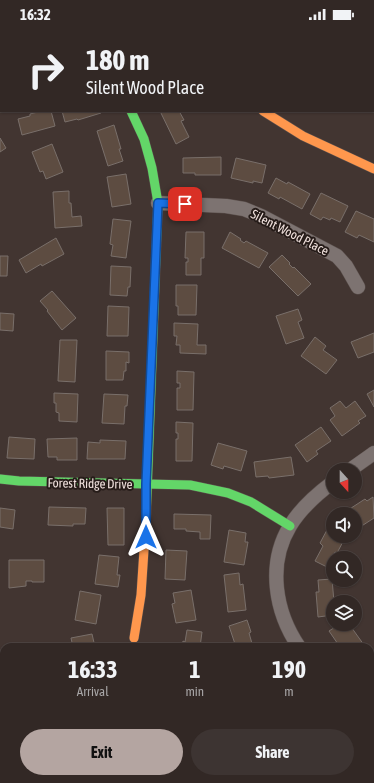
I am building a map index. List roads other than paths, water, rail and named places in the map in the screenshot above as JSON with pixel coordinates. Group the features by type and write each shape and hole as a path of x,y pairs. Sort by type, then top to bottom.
{"street":[{"path":"131,112 144,139 152,168 158,203 146,484 146,537 141,595 134,638"},
{"path":"264,112 284,127 317,144 374,169"},
{"name":"Silent Wood Place","path":"158,203 226,206 244,209 261,216 337,256 346,266 358,287"},
{"path":"360,463 374,453"},
{"name":"Forest Ridge Drive","path":"0,479 19,482 190,485 228,493 251,502 290,526"},
{"path":"296,643 290,633 279,605 276,584 278,564 282,544 290,526 317,494 326,487"}]}
